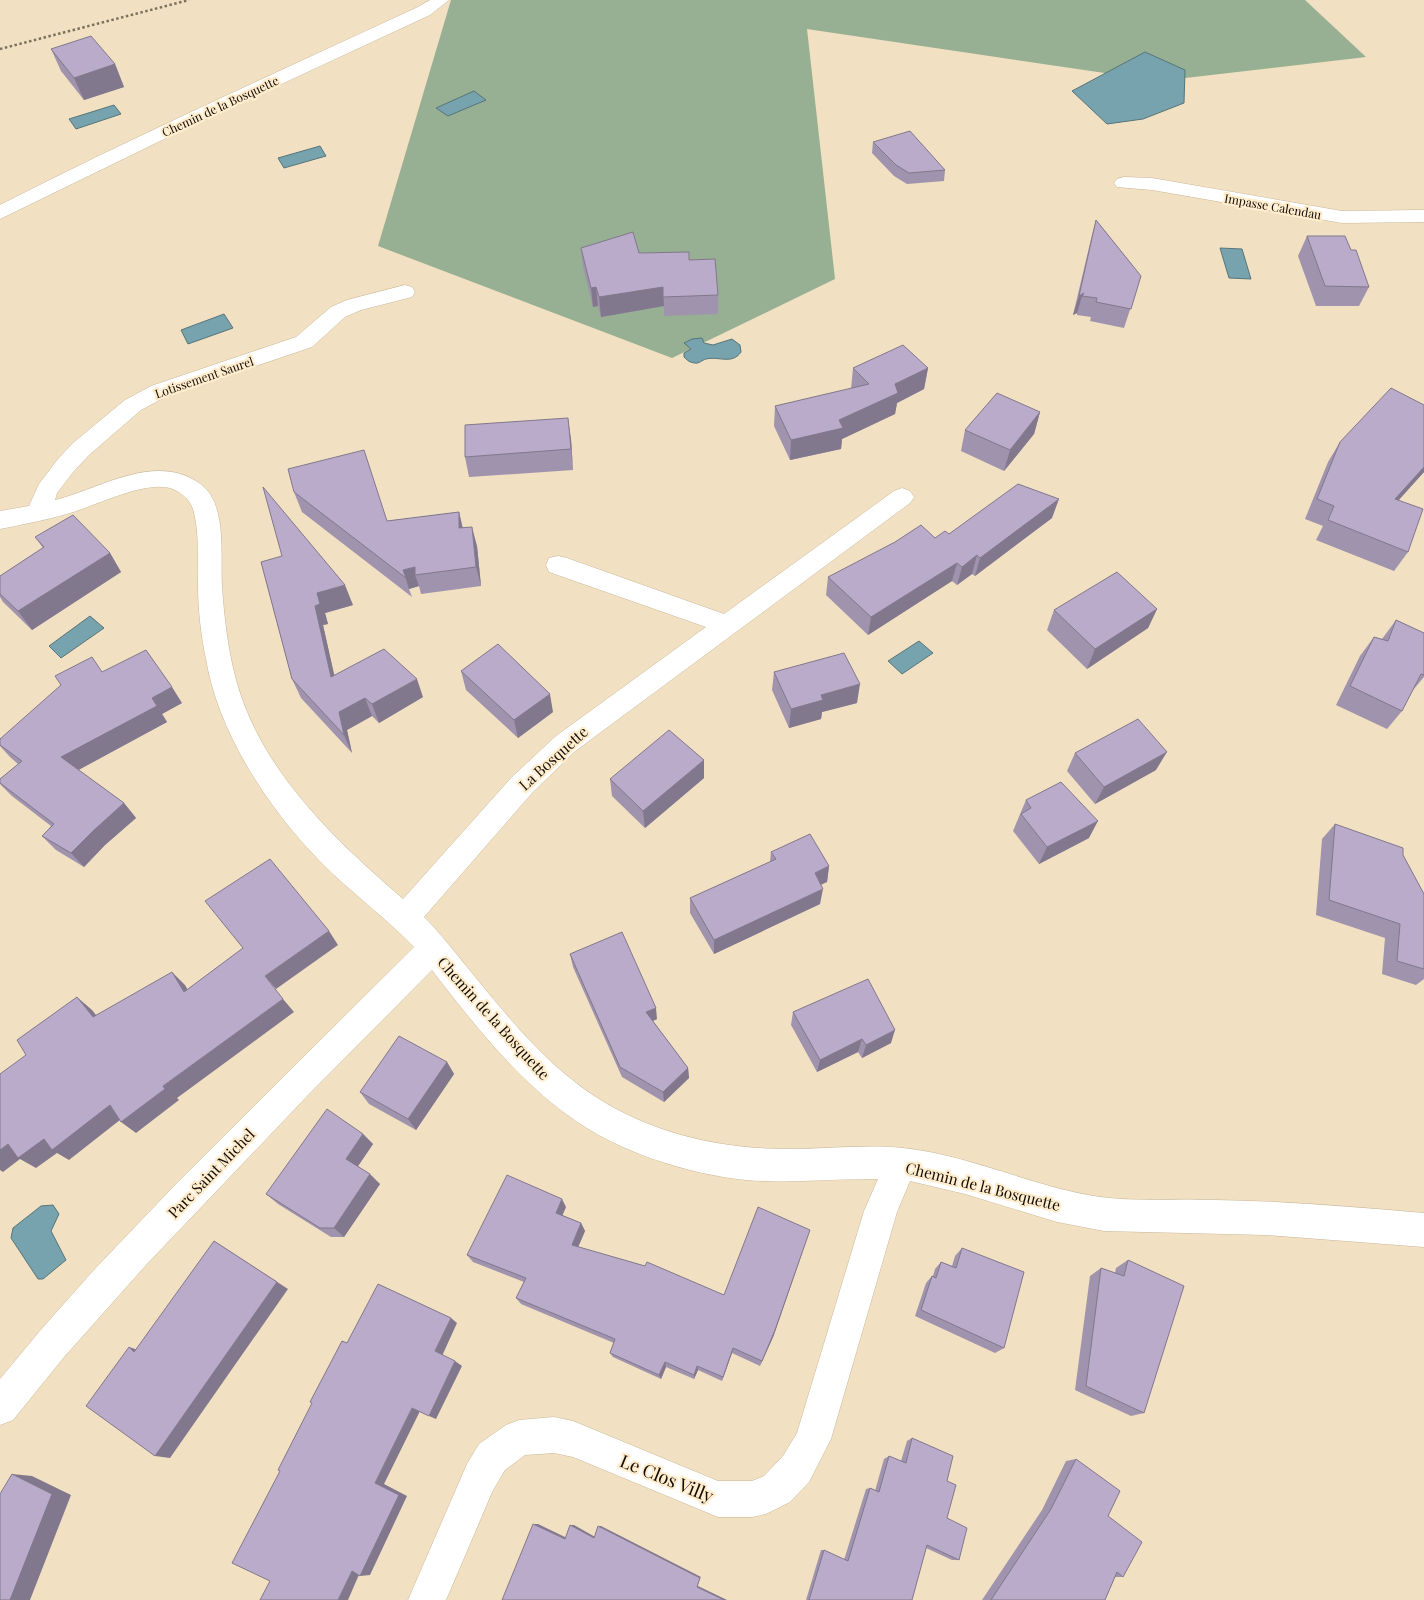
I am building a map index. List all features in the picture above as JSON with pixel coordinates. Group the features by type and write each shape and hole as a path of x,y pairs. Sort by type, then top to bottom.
{"street":[{"name":"Chemin de la Bosquette","path":"0,213 180,124 424,11 441,0"},
{"name":"Impasse Calendau","path":"1124,183 1160,186 1342,217 1424,216"},
{"name":"Lotissement Saurel","path":"38,512 47,490 81,449 133,405 159,391 304,342 338,312 354,305 405,292"},
{"name":"Chemin de la Bosquette","path":"0,520 82,502 121,487 149,480 181,482 191,487 203,505 209,542 210,581 218,658 238,724 269,777 328,851 422,935 516,1046 562,1092 619,1128 675,1148 742,1163 773,1165 878,1163 924,1168 1058,1205 1100,1214 1216,1216 1343,1223 1424,1230"},
{"name":"La Bosquette","path":"404,919 522,785 565,744 902,497"},
{"path":"558,565 728,625"},
{"name":"Parc Saint Michel","path":"0,1407 89,1302 182,1202 351,1027 433,949"},
{"name":"Le Clos Villy","path":"427,1600 480,1477 492,1457 519,1438 554,1435 572,1439 718,1499 754,1500 782,1486 804,1458 813,1439 866,1259 882,1211 901,1165"}],"path":[{"path":"0,49 189,0"}],"green space":[{"path":"451,0 1305,0 1366,57 1159,81 807,29 835,279 672,358 378,246"}],"water":[{"path":"1145,52 1185,70 1184,103 1143,119 1107,124 1072,91"},
{"path":"474,91 486,100 448,116 436,108"},
{"path":"114,105 121,114 76,129 69,119"},
{"path":"320,146 326,156 284,168 278,158"},
{"path":"1220,248 1242,249 1251,279 1229,278"},
{"path":"224,314 233,328 188,344 181,330"},
{"path":"702,338 704,343 713,345 732,339 740,345 741,352 734,358 729,359 711,358 698,363 690,362 684,357 684,353 691,349 684,343 692,339"},
{"path":"90,616 104,628 61,658 49,646"},
{"path":"919,641 933,653 902,674 888,661"},
{"path":"53,1205 59,1214 51,1231 66,1260 43,1279 38,1279 11,1238 13,1228 41,1206"}],"building":[{"path":"91,36 115,64 74,78 51,49"},
{"path":"910,131 945,170 909,173 896,165 873,142"},
{"path":"1096,220 1141,276 1131,309 1096,302 1097,298 1082,296 1084,293 1079,296"},
{"path":"633,232 639,253 689,252 689,260 715,259 718,295 663,297 663,287 599,297 596,287 591,288 581,248"},
{"path":"1307,236 1345,236 1351,250 1356,250 1369,287 1325,286"},
{"path":"903,345 928,368 895,384 898,393 839,420 843,428 791,440 775,406 869,384 853,368"},
{"path":"1391,388 1424,405 1424,467 1395,499 1423,509 1408,552 1328,520 1334,506 1317,499 1340,442"},
{"path":"997,393 1040,412 1010,450 965,430"},
{"path":"568,418 571,449 465,457 465,425"},
{"path":"364,450 387,521 459,512 459,528 472,527 476,567 415,575 415,567 403,570 406,578 294,492 288,469"},
{"path":"1018,484 1059,499 980,558 977,555 962,567 957,563 871,617 828,577 895,542 921,525 935,538 945,531 949,534"},
{"path":"263,487 345,585 317,593 320,604 315,606 331,677 384,649 417,679 372,704 365,698 339,712 344,735 292,679 261,562 282,556"},
{"path":"73,515 110,553 18,611 0,594 0,576 44,547 35,537"},
{"path":"1117,572 1157,609 1095,649 1054,610"},
{"path":"1396,620 1424,633 1424,675 1421,674 1402,711 1350,686 1374,637 1388,641"},
{"path":"498,644 550,694 514,720 461,671"},
{"path":"146,650 172,687 152,698 157,706 61,757 124,803 71,853 42,836 54,824 0,783 0,779 22,761 0,745 0,739 61,685 55,676 92,657 102,672"},
{"path":"844,653 860,684 821,695 823,700 791,709 774,672"},
{"path":"1138,719 1167,752 1104,787 1075,753"},
{"path":"669,730 704,760 643,811 610,779"},
{"path":"1061,782 1098,821 1047,847 1021,814 1031,808 1026,800"},
{"path":"1335,824 1403,848 1403,855 1424,894 1424,969 1397,961 1400,924 1329,900"},
{"path":"810,834 829,866 815,873 823,889 714,940 690,898 776,859 771,852"},
{"path":"270,859 329,931 265,976 283,999 163,1086 165,1089 121,1122 110,1105 52,1150 44,1139 18,1158 8,1144 0,1150 0,1074 26,1055 17,1040 77,997 93,1017 172,972 184,992 243,948 205,901"},
{"path":"622,932 656,1008 646,1012 688,1068 663,1092 620,1067 570,954"},
{"path":"868,979 895,1030 866,1045 862,1039 820,1060 793,1012"},
{"path":"399,1036 447,1062 408,1119 360,1092"},
{"path":"327,1109 363,1134 346,1159 370,1174 334,1228 320,1228 266,1194"},
{"path":"507,1175 562,1199 556,1213 581,1223 572,1245 645,1266 647,1262 724,1295 758,1207 810,1230 775,1330 762,1361 733,1348 723,1377 697,1366 694,1375 665,1362 659,1375 610,1353 615,1339 516,1298 526,1278 467,1255"},
{"path":"214,1241 277,1282 155,1456 86,1406 129,1347 134,1352"},
{"path":"962,1248 1024,1272 1004,1348 921,1310 932,1276 936,1278 941,1262 956,1268"},
{"path":"1128,1260 1184,1286 1144,1413 1086,1386 1101,1268 1124,1276"},
{"path":"378,1284 451,1318 435,1351 455,1361 429,1416 412,1408 375,1483 399,1495 360,1576 352,1571 338,1600 260,1600 270,1581 232,1563 280,1471 278,1470 312,1403 310,1402 342,1341 347,1343"},
{"path":"912,1438 953,1456 947,1481 956,1485 947,1518 967,1528 959,1560 927,1545 912,1600 809,1600 824,1550 848,1561 870,1488 879,1492 889,1456 906,1463"},
{"path":"1076,1459 1120,1491 1108,1516 1142,1542 1123,1577 1117,1572 1105,1600 991,1600 1051,1509"},
{"path":"12,1474 52,1494 10,1600 0,1600 0,1494"},
{"path":"533,1524 565,1539 570,1525 594,1538 598,1526 700,1578 697,1587 724,1600 502,1600"}]}
